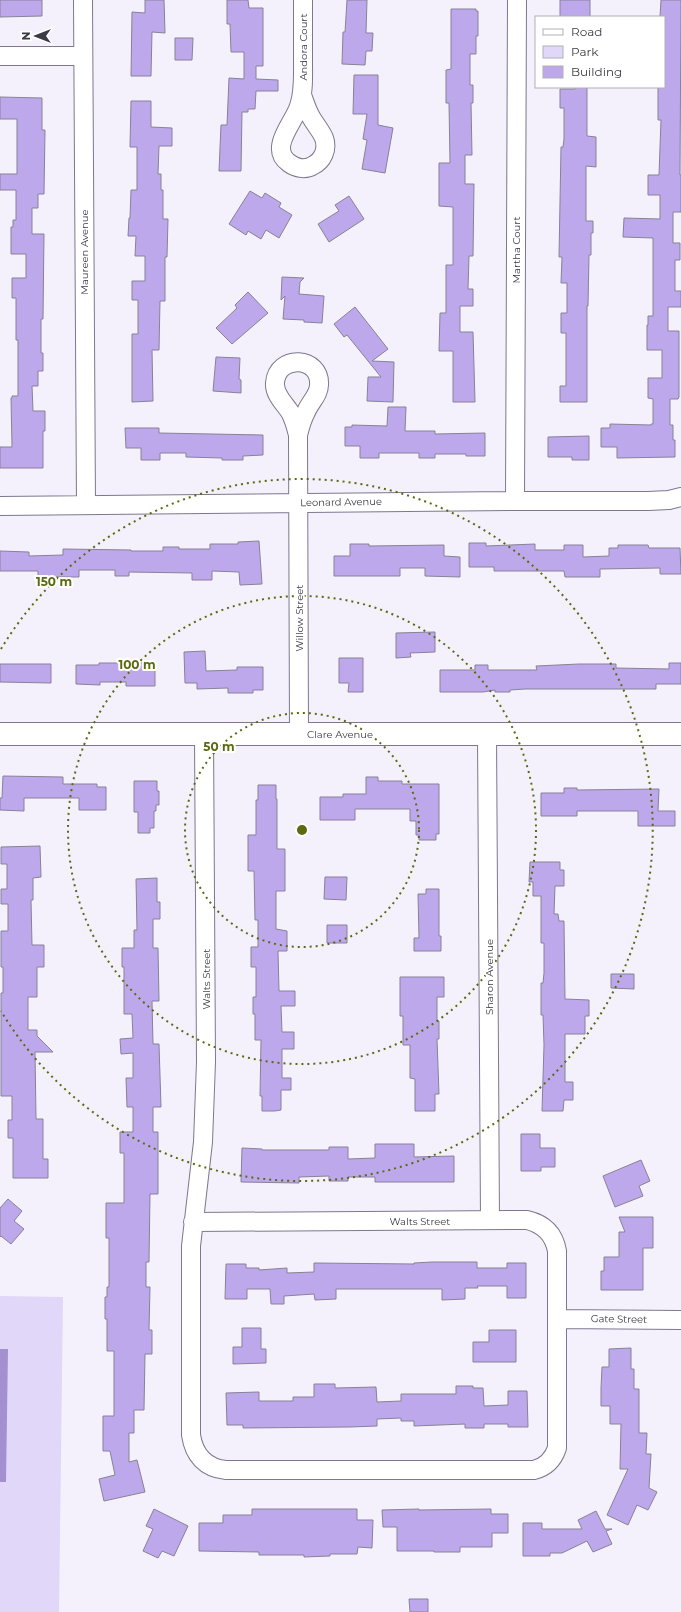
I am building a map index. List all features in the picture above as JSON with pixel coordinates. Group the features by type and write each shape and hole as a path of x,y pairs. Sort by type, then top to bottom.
{"street":[{"name":"Maureen Avenue","path":"83,0 86,505"},
{"name":"Andora Court","path":"302,95 303,0"},
{"name":"Martha Court","path":"516,501 517,0"},
{"path":"0,56 83,56"},
{"name":"Willow Street","path":"298,435 299,734"},
{"name":"Leonard Avenue","path":"0,506 648,501 669,500 681,497"},
{"name":"Clare Avenue","path":"0,734 681,734"},
{"name":"Sharon Avenue","path":"487,734 490,1220"},
{"name":"Walts Street","path":"194,1222 527,1220 554,1226 552,1236 556,1251 557,1448 553,1469 217,1470 192,1461 191,1246 203,1142 206,1062 204,735"},
{"name":"Gate Street","path":"556,1319 681,1320"}],"green space":[{"path":"0,1296 63,1297 59,1612 0,1612"}],"shaded area":[{"path":"0,1349 8,1349 6,1482 0,1482"}],"building":[{"path":"0,0 42,0 42,16 0,17"},
{"path":"145,0 164,0 165,33 152,32 151,76 131,76 132,12 145,13"},
{"path":"227,0 248,0 249,8 263,8 263,66 256,66 256,79 278,80 278,91 256,91 255,109 248,109 248,112 242,112 241,171 219,171 221,125 227,125 229,78 244,79 244,52 231,52 230,24 227,24"},
{"path":"347,0 367,0 366,33 373,33 372,51 366,51 365,65 342,64 343,32 345,32"},
{"path":"560,0 590,0 590,16 560,16"},
{"path":"661,0 681,0 681,212 673,212 673,243 680,243 680,260 675,260 675,291 681,291 681,307 668,307 668,331 679,331 679,397 678,399 670,399 670,425 673,425 675,457 617,458 617,447 601,447 601,428 610,428 610,424 653,424 653,399 648,398 648,378 662,378 662,350 647,350 648,316 653,316 653,238 623,237 624,218 660,219 660,195 648,195 648,175 659,175 661,120 658,120 658,88 665,88 665,16 660,16"},
{"path":"451,9 476,9 476,11 478,11 476,54 470,54 470,85 473,85 473,103 471,103 472,155 465,155 465,184 474,184 473,256 469,256 468,289 473,289 473,306 460,306 460,332 473,332 475,402 453,402 453,351 439,351 440,313 446,313 446,265 453,265 453,207 439,206 439,163 450,163 449,103 446,103 446,70 451,69"},
{"path":"175,38 193,38 192,60 175,60"},
{"path":"354,75 378,75 378,125 393,128 385,173 362,169 367,140 363,139 367,114 353,114"},
{"path":"587,88 587,136 596,137 596,167 586,166 586,221 593,221 593,233 591,233 591,255 589,255 587,306 587,402 560,402 560,386 566,386 566,333 561,333 561,313 567,313 567,283 561,283 562,257 559,257 561,147 563,147 564,139 564,108 560,108 560,89"},
{"path":"0,97 42,98 42,130 45,130 44,194 38,194 38,208 32,208 32,234 44,234 43,319 41,319 41,353 43,353 43,371 38,371 38,386 32,386 33,411 45,411 45,431 43,431 43,468 0,468 0,447 12,447 11,398 12,396 18,396 16,298 12,298 12,278 26,278 26,254 11,254 11,227 13,227 13,220 16,220 16,190 0,190 0,174 17,174 17,119 0,119"},
{"path":"131,101 151,101 151,127 172,128 172,146 159,146 158,174 161,174 161,190 163,190 163,219 168,219 167,257 165,257 165,301 160,301 159,350 152,350 153,401 132,402 132,334 138,334 138,300 132,300 132,281 145,281 145,256 135,256 136,236 128,236 131,190 137,190 137,147 130,147"},
{"path":"250,191 262,198 265,193 281,203 279,207 292,215 279,238 266,230 261,239 248,231 246,235 229,224"},
{"path":"349,196 364,219 329,242 318,224 339,211 335,205"},
{"path":"282,277 304,278 300,282 299,294 324,296 322,323 283,319 285,296 281,300"},
{"path":"248,292 268,313 232,344 216,328 237,308 235,305"},
{"path":"355,307 388,349 372,361 394,362 393,402 367,401 368,377 381,377 347,335 344,337 334,324"},
{"path":"216,357 240,358 239,379 241,380 241,393 213,391"},
{"path":"388,407 406,407 405,431 435,431 435,434 485,433 485,456 466,456 466,454 435,454 435,458 419,458 419,453 379,453 379,458 360,458 360,446 345,446 345,427 352,427 352,425 387,426"},
{"path":"125,428 159,428 159,433 263,435 263,455 243,456 243,460 222,460 222,458 186,457 186,453 160,453 160,460 141,460 141,448 126,448"},
{"path":"589,436 589,460 572,460 572,457 548,457 548,437"},
{"path":"259,541 262,584 240,585 239,572 212,571 212,580 192,580 192,573 129,572 129,576 115,576 115,570 79,570 79,577 38,577 38,571 0,571 0,551 29,552 29,556 63,555 63,549 163,551 163,547 179,547 179,549 210,549 210,544 238,544 238,542"},
{"path":"469,543 486,543 486,546 535,544 535,550 564,550 564,545 583,545 583,557 609,556 609,548 618,548 618,545 648,545 649,548 680,548 681,574 660,574 660,568 600,569 600,577 565,577 564,571 494,571 494,567 469,567"},
{"path":"350,544 369,544 369,546 444,545 444,556 460,557 460,577 425,576 425,568 400,568 400,576 334,576 334,556 350,556"},
{"path":"435,632 435,652 410,653 411,657 396,658 396,633"},
{"path":"205,651 206,671 237,670 237,667 263,667 263,690 253,690 253,693 228,693 228,688 197,689 197,683 185,683 184,652"},
{"path":"339,658 363,658 363,692 348,692 349,683 339,683"},
{"path":"99,663 155,663 155,686 126,686 126,682 100,682 100,685 76,684 76,665 99,665"},
{"path":"669,663 681,663 681,684 656,684 656,689 525,689 510,690 510,692 495,692 495,690 483,692 440,692 440,670 475,670 475,665 488,665 488,670 537,670 536,666 579,664 616,664 616,668 669,669"},
{"path":"0,664 51,664 51,683 0,682"},
{"path":"3,776 63,777 63,784 97,784 97,787 106,787 106,810 79,810 79,798 24,798 24,811 0,810"},
{"path":"366,777 378,777 378,781 402,781 402,784 439,784 439,834 436,834 436,840 419,840 419,835 416,835 416,821 410,821 410,809 355,809 355,820 320,820 320,797 343,797 343,794 366,794"},
{"path":"134,781 157,781 159,805 156,805 156,811 154,811 154,828 150,828 150,833 138,833 138,812 134,812"},
{"path":"258,785 276,785 277,849 285,849 285,891 276,891 276,929 287,931 287,951 278,951 279,991 295,991 295,1006 281,1006 282,1032 294,1032 294,1049 282,1049 282,1078 291,1078 291,1090 281,1090 281,1110 275,1111 262,1111 262,1096 260,1096 261,1040 255,1040 255,1014 253,1014 253,997 256,997 256,967 251,967 251,947 258,947 258,920 255,920 254,871 248,871 248,835 256,835 256,800 258,800"},
{"path":"564,788 577,788 577,790 659,789 658,811 675,811 675,826 638,826 638,811 577,811 577,816 541,816 541,793 564,793"},
{"path":"40,846 41,877 33,878 33,900 31,900 32,945 44,945 44,967 37,967 37,997 28,997 28,1030 37,1030 37,1036 53,1052 35,1052 36,1119 43,1119 43,1159 48,1159 48,1178 13,1178 13,1138 8,1138 8,1120 12,1120 12,1096 1,1096 1,993 3,993 3,967 1,967 1,931 8,931 8,904 1,904 1,889 7,889 7,864 1,864 1,847"},
{"path":"530,862 560,862 560,870 564,870 564,886 555,886 554,914 558,914 559,921 564,921 565,999 589,1000 589,1016 585,1016 585,1034 565,1034 565,1082 573,1082 573,1100 564,1100 563,1111 542,1111 544,1045 543,1015 541,1015 541,983 543,983 544,973 544,943 541,943 541,896 533,896 533,882 529,882"},
{"path":"325,877 347,877 346,900 324,899"},
{"path":"157,878 157,902 160,902 160,919 153,919 153,948 158,948 159,1001 152,1001 153,1044 159,1044 161,1107 153,1107 153,1132 158,1132 158,1194 150,1194 149,1262 146,1262 146,1287 150,1287 149,1330 152,1330 152,1354 145,1354 144,1410 134,1410 134,1433 129,1433 129,1462 137,1460 145,1492 104,1501 99,1479 115,1475 110,1451 103,1451 103,1416 114,1416 114,1351 107,1351 107,1319 105,1319 105,1297 107,1297 107,1287 109,1287 109,1238 106,1238 106,1203 124,1203 124,1153 120,1153 120,1132 133,1132 133,1107 127,1107 126,1078 133,1078 133,1053 121,1054 120,1039 133,1038 132,1014 124,1014 124,967 122,967 122,948 134,948 134,930 137,930 136,879"},
{"path":"426,889 439,889 439,936 441,936 441,951 414,951 414,938 419,938 418,894 426,894"},
{"path":"327,925 347,925 347,943 327,943"},
{"path":"611,974 634,974 634,989 611,988"},
{"path":"400,977 444,977 444,997 437,997 437,1021 439,1021 439,1039 437,1039 439,1094 435,1094 435,1111 415,1111 415,1079 410,1078 410,1045 403,1045 403,1016 400,1016"},
{"path":"521,1134 540,1134 540,1148 555,1148 555,1167 541,1167 541,1171 521,1171"},
{"path":"375,1144 414,1144 414,1157 454,1156 454,1182 375,1182 375,1177 348,1177 348,1181 329,1181 329,1176 299,1177 299,1183 241,1182 242,1148 262,1150 329,1150 329,1147 348,1147 348,1159 375,1158"},
{"path":"641,1160 650,1181 639,1186 643,1196 615,1207 603,1176"},
{"path":"8,1199 22,1211 14,1221 24,1229 11,1244 1,1236 0,1237 0,1208"},
{"path":"619,1217 653,1217 653,1248 643,1248 643,1290 601,1290 601,1271 604,1271 604,1257 619,1257 619,1232 625,1232"},
{"path":"432,1262 477,1262 477,1268 507,1268 507,1263 526,1263 526,1298 507,1298 507,1286 477,1286 478,1288 465,1288 465,1299 442,1300 442,1289 336,1289 336,1299 315,1300 314,1294 284,1296 284,1304 271,1304 270,1289 247,1289 247,1299 225,1299 226,1264 246,1264 246,1268 259,1268 259,1270 287,1268 287,1273 314,1272 314,1263 414,1264"},
{"path":"242,1328 261,1328 261,1349 266,1349 266,1363 233,1364 233,1347 242,1347"},
{"path":"489,1330 516,1330 516,1362 473,1362 473,1342 489,1342"},
{"path":"631,1348 631,1369 634,1369 634,1389 639,1389 639,1433 647,1433 646,1454 651,1454 649,1488 657,1492 648,1510 637,1505 628,1525 607,1515 628,1469 620,1469 621,1424 610,1424 610,1406 601,1406 601,1388 602,1367 609,1367 609,1349"},
{"path":"314,1384 335,1384 335,1388 376,1387 377,1402 401,1401 401,1394 456,1394 456,1386 473,1386 473,1388 483,1388 484,1406 508,1405 508,1391 527,1391 528,1427 508,1427 508,1424 484,1424 484,1428 465,1428 465,1424 414,1426 414,1421 401,1421 401,1418 377,1419 377,1426 243,1428 243,1425 227,1425 226,1393 259,1392 259,1401 293,1401 293,1397 314,1397"},
{"path":"154,1509 188,1526 174,1556 162,1551 158,1558 143,1551 153,1529 146,1526"},
{"path":"252,1509 357,1509 357,1520 373,1520 372,1548 358,1547 357,1554 330,1554 330,1556 304,1557 304,1555 259,1555 259,1552 199,1551 199,1523 223,1523 223,1515 252,1515"},
{"path":"491,1509 491,1514 508,1514 508,1533 492,1533 492,1547 460,1547 460,1552 397,1551 397,1527 383,1527 382,1510"},
{"path":"596,1511 605,1529 612,1529 606,1531 612,1544 593,1552 587,1541 562,1553 550,1553 550,1556 523,1556 523,1523 542,1523 542,1529 582,1529 578,1520"},
{"path":"409,1599 428,1599 428,1612 410,1612"}]}
